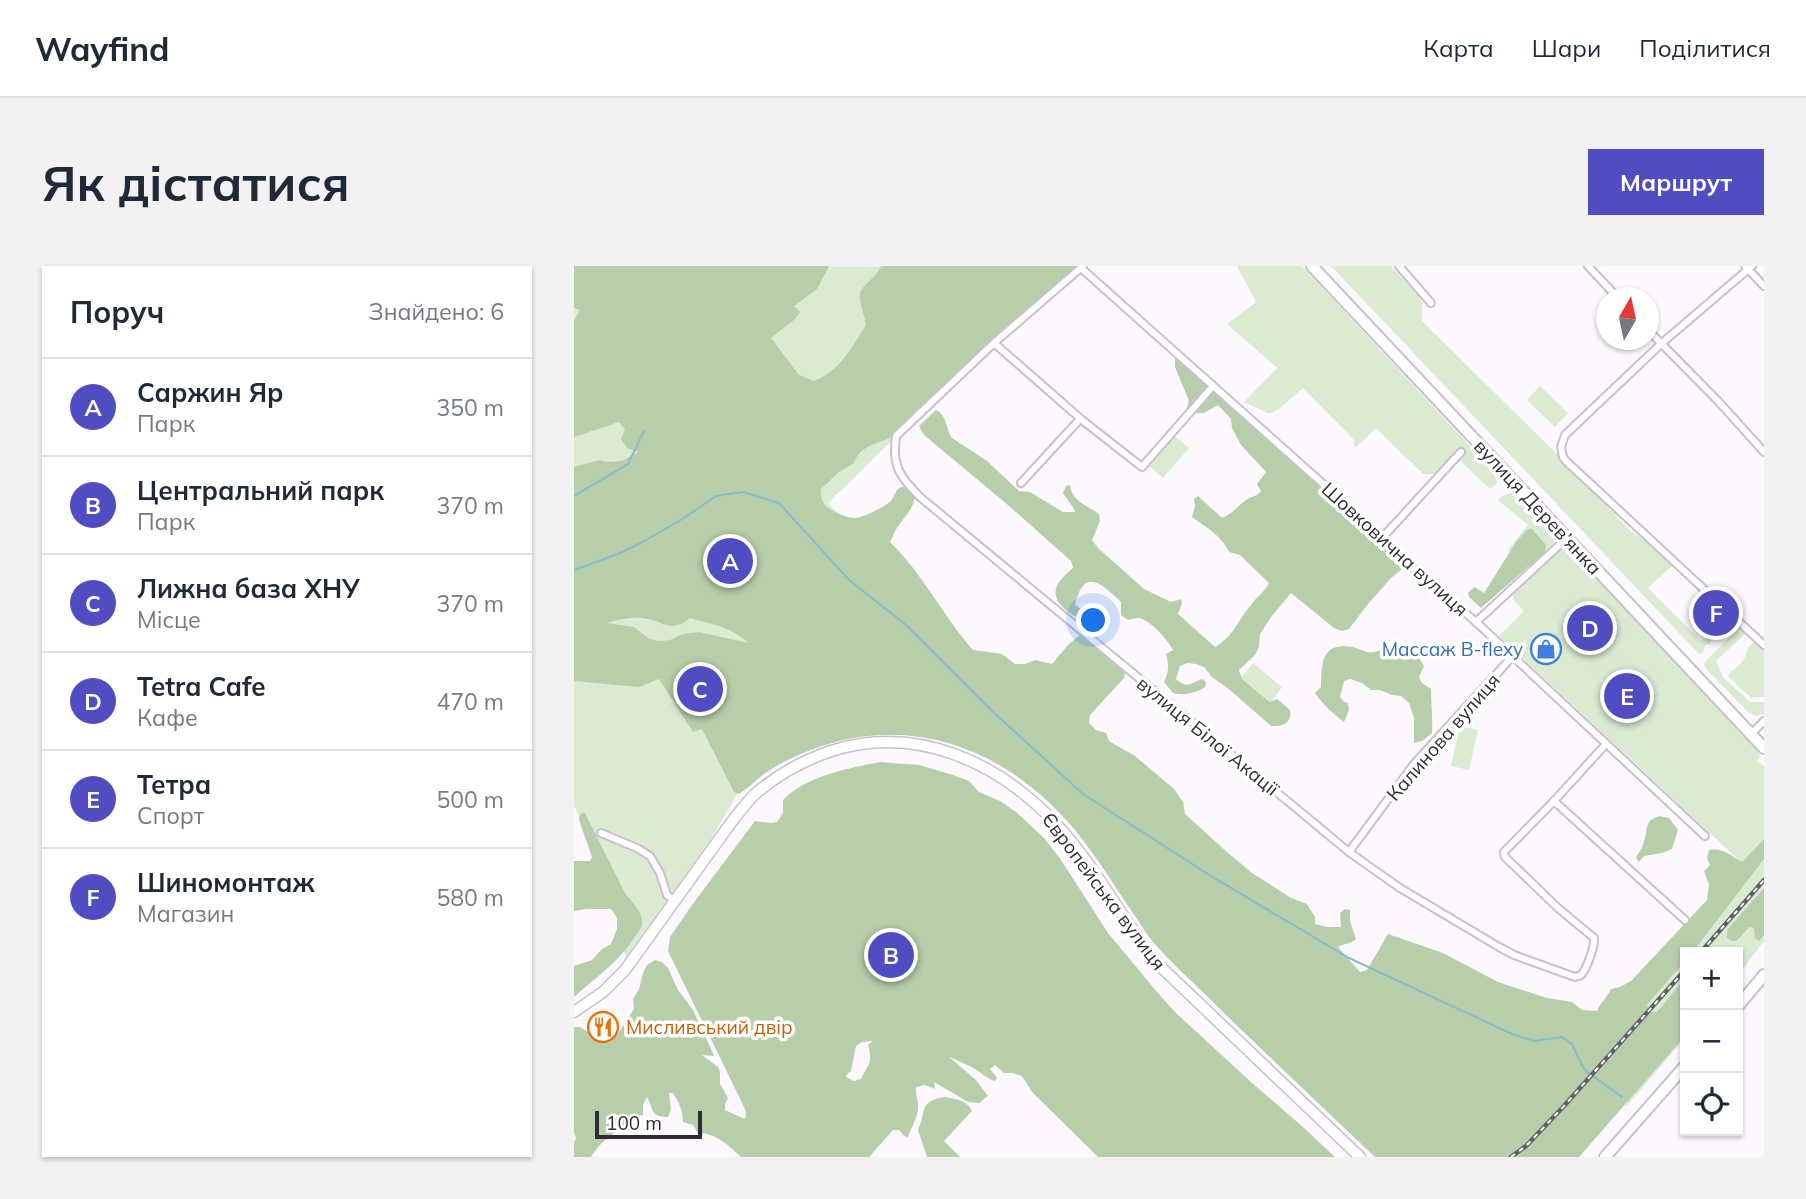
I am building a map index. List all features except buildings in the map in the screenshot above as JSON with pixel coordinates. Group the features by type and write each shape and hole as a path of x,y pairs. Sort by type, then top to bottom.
{"main road":[{"name":"вулиця Дерев’янка","path":"1312,266 1764,748"},
{"name":"Європейська вулиця","path":"574,1012 603,992 620,976 751,798 786,770 818,755 860,744 909,743 956,754 978,763 1020,790 1044,811 1068,838 1161,968 1360,1157"},
{"path":"1743,1000 1764,975"},
{"path":"1605,1157 1680,1072"}],"street":[{"path":"1399,266 1431,303"},
{"path":"1588,266 1608,287"},
{"path":"1082,267 994,343 1080,419 1142,467 1213,386"},
{"name":"Шовковична вулиця","path":"1082,267 1412,568 1476,622 1704,836"},
{"path":"1764,286 1748,267 1565,435 1561,447 1566,461 1764,645"},
{"path":"1659,341 1764,452"},
{"name":"вулиця Білої Акації","path":"994,343 896,436 894,452 898,469 906,483 1349,852 1400,888 1499,947 1578,977 1582,974 1594,947 1594,938 1504,854 1505,849 1554,801"},
{"path":"1021,483 1080,419"},
{"path":"1382,538 1461,452"},
{"path":"1476,622 1568,537"},
{"name":"Калинова вулиця","path":"1349,852 1415,764 1512,657"},
{"path":"1751,734 1764,722"},
{"path":"1606,744 1554,801 1685,920"},
{"path":"601,833 648,853 660,873 667,895 675,901"}],"green space":[{"path":"574,266 1076,267 1018,317 828,503 943,620 763,750 675,901 630,964 623,950 621,899 574,806"},
{"path":"574,266 829,266 817,289 794,306 800,312 795,319 771,338 799,375 814,381 838,365 866,325 860,302 861,291 881,266 1077,266 980,351 909,417 898,432 864,449 854,463 839,472 821,489 824,503 839,514 859,518 887,504 899,489 910,489 915,497 913,505 890,542 913,568 973,650 1002,654 1015,664 1035,660 1052,664 1081,634 1125,673 1124,678 1090,715 1089,723 1096,730 1106,733 1109,741 1135,756 1174,789 1183,802 1185,814 1252,873 1291,898 1307,904 1315,917 1315,924 1341,927 1340,913 1345,909 1350,910 1350,921 1356,939 1338,947 1360,972 1367,970 1388,934 1443,953 1498,982 1547,998 1572,1002 1582,1010 1597,1011 1611,989 1631,981 1707,900 1709,885 1704,871 1710,865 1707,858 1709,850 1723,851 1742,862 1764,839 1764,859 1697,947 1680,947 1680,967 1647,1005 1651,1012 1657,1012 1680,984 1680,1042 1579,1157 1375,1157 1161,951 1083,840 1049,802 1020,778 989,759 956,745 921,737 885,735 849,739 793,758 769,770 739,794 734,792 702,729 693,732 659,679 639,687 574,681 574,467 600,460 622,461 638,452 627,448 621,439 625,429 619,422 574,437 574,321 580,310 574,308","holes":["638,618 673,626 690,618 713,624 748,643 699,632 659,641 649,639 634,627 607,623"]},
{"path":"1237,266 1302,266 1494,472 1497,483 1490,489 1454,455 1434,474 1423,474 1376,428 1355,448 1354,440 1303,388 1279,409 1269,414 1244,402 1277,368 1227,324 1256,302"},
{"path":"1331,266 1391,266 1422,302 1422,321 1631,531 1676,562 1648,588 1701,641 1709,636 1711,643 1705,645 1703,653 1699,654"},
{"path":"1175,354 1306,470 1406,566 1391,578 1349,629 1342,631 1334,628 1291,593 1272,616 1260,634 1255,655 1239,670 1242,679 1270,702 1277,699 1290,710 1288,721 1282,725 1271,726 1212,677 1204,667 1196,664 1187,663 1180,666 1176,679 1186,685 1202,679 1206,682 1205,687 1189,693 1173,693 1164,682 1168,668 1166,654 1173,650 1171,646 1148,622 1139,618 1128,620 1121,615 1121,602 1100,585 1088,582 1083,586 1075,605 1087,613 1090,621 1079,619 1070,613 1058,601 1056,590 1061,579 1073,568 1071,561 924,435 919,426 936,410 943,416 952,438 987,461 1019,491 1030,492 1063,512 1075,512 1063,493 1066,486 1070,485 1077,499 1099,514 1100,521 1092,540 1098,548 1144,589 1171,602 1181,599 1178,614 1215,647 1231,633 1269,583 1240,555 1229,552 1218,536 1192,517 1194,499 1198,496 1222,518 1261,491 1257,484 1266,472 1241,445 1232,428 1231,419 1218,405 1204,413 1185,414 1189,401 1175,367"},
{"path":"1540,386 1568,413 1555,427 1527,400"},
{"path":"1175,436 1189,448 1163,478 1149,466"},
{"path":"1512,493 1552,535 1554,542 1545,552 1520,555 1507,551 1528,525 1498,500"},
{"path":"1532,529 1546,545 1545,552 1481,608 1468,593 1475,587 1484,593 1516,542 1527,530"},
{"path":"1564,547 1568,548 1757,749 1760,756 1757,761 1764,766 1764,840 1742,863 1499,636 1524,611 1514,601 1513,590"},
{"path":"1695,583 1746,630 1716,661 1723,677 1750,702 1764,702 1764,714 1756,716 1748,712 1704,665 1737,629 1693,586"},
{"path":"1756,641 1764,648 1764,697 1751,698 1728,676 1742,662 1749,646"},
{"path":"1382,645 1413,648 1424,666 1419,677 1422,683 1431,689 1432,733 1422,741 1414,743 1414,718 1409,703 1401,696 1371,690 1350,679 1344,681 1340,697 1348,703 1349,710 1344,722 1315,693 1321,687 1323,663 1328,651 1342,646 1374,652 1379,651"},
{"path":"1253,663 1282,687 1271,702 1241,678"},
{"path":"1460,726 1478,730 1469,770 1451,766"},
{"path":"880,762 919,765 953,775 969,781 979,792 1016,812 1045,839 1108,933 1176,1013 1335,1157 1098,1157 1032,1092 1022,1076 1004,1073 995,1065 990,1069 997,1078 995,1081 949,1057 976,1080 988,1096 979,1103 968,1102 934,1082 935,1089 925,1085 916,1087 918,1109 908,1137 899,1130 893,1130 869,1157 741,1157 714,1136 703,1133 701,1139 693,1125 683,1122 679,1103 673,1093 669,1093 671,1110 668,1117 655,1114 647,1097 643,1105 643,1115 629,1121 631,1124 628,1127 609,1137 591,1157 574,1157 574,1027 580,1027 605,1043 612,1041 634,1009 633,999 647,965 655,960 668,968 678,990 693,1010 714,1056 702,1055 718,1067 720,1072 720,1084 728,1098 725,1110 745,1119 746,1111 668,951 670,937 755,821 777,822 783,813 783,800 816,779","holes":["873,1041 868,1045 870,1059 861,1079 854,1081 846,1077 851,1071 856,1046 862,1042"]},
{"path":"582,813 585,813 626,895 639,912 642,924 621,955 574,997 574,966 592,960 611,944 617,929 617,918 611,909 574,911 574,861 590,861 592,857 579,820"},
{"path":"1659,816 1669,818 1678,830 1672,849 1644,856 1639,862 1636,858 1643,846 1649,823"},
{"path":"1764,859 1764,941 1743,968 1743,947 1697,947"},
{"path":"1764,888 1764,935 1759,941 1755,938 1754,928 1749,927 1737,941 1727,938 1727,930"},
{"path":"1680,967 1680,1044 1625,1108 1657,1013 1651,1012 1647,1005"},
{"path":"945,1097 964,1102 972,1111 944,1141 960,1157 927,1157 918,1130 927,1104"}],"waterway":[{"path":"574,496 628,464 644,431"},
{"path":"574,570 641,543 716,496 743,492 779,503 849,580 906,625 992,711 1083,794 1211,876 1349,958 1512,1034 1534,1041 1562,1037 1572,1044 1587,1072 1622,1097"}],"railway":[{"path":"1705,947 1764,880"},
{"path":"1511,1157 1526,1146 1564,1106 1680,976"}],"place":[{"name":"Саржин Яр","path":"730,561"},
{"name":"Шиномонтаж","path":"1716,613"},
{"name":"Tetra Cafe","path":"1590,628"},
{"name":"Массаж B-flexy","path":"1546,649"},
{"name":"Лижна база ХНУ","path":"700,689"},
{"name":"Тетра","path":"1627,696"},
{"name":"Центральний парк","path":"891,955"},
{"name":"Мисливський двір","path":"603,1027"}]}
